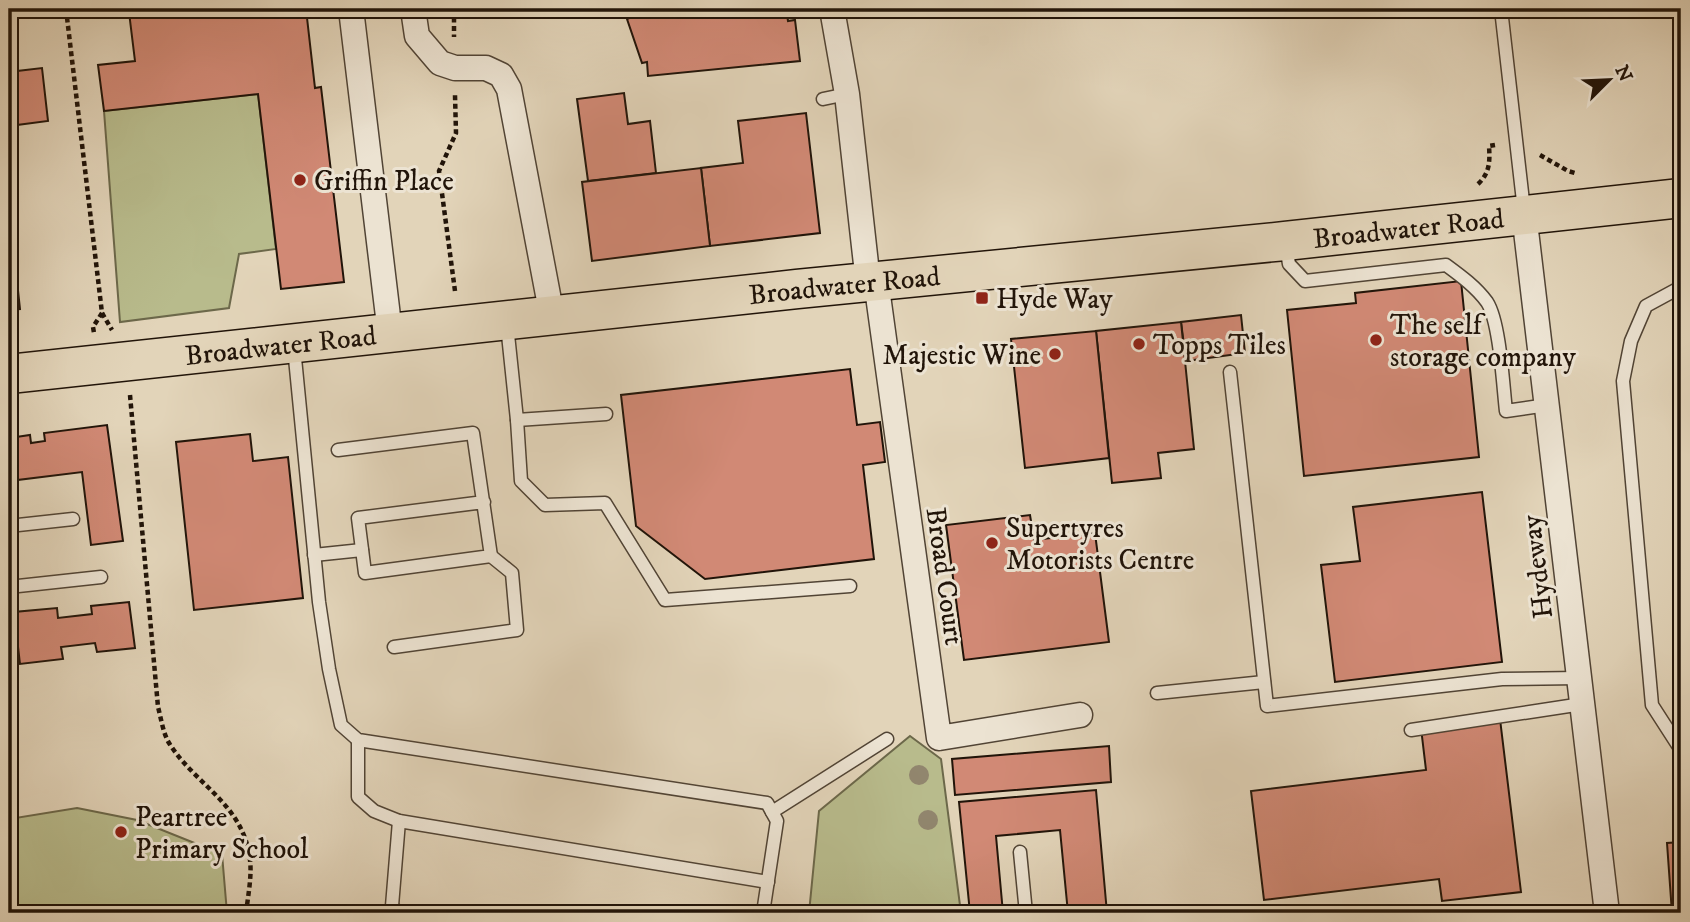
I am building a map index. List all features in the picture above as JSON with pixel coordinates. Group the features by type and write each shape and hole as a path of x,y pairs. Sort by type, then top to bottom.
{"main road":[{"name":"Broadwater Road","path":"9,374 872,281 1285,241 1681,198"}],"street":[{"path":"351,9 390,333"},
{"path":"412,9 417,36 440,62 454,68 486,68 501,75 509,89 552,316"},
{"path":"832,9 835,96 872,281"},
{"name":"Hydeway","path":"1524,214 1606,913"},
{"name":"Broad Court","path":"872,281 939,738 1080,715"}],"lane":[{"path":"1501,9 1524,214"},
{"path":"1285,241 1289,264 1305,281 1446,265 1468,281 1489,304 1497,334 1506,411 1547,405"},
{"path":"1681,287 1646,306 1631,341 1623,381 1651,705 1681,750"},
{"path":"507,321 521,481 545,505 605,503 665,600 850,586"},
{"path":"294,343 328,669 341,725 358,740 767,803 777,821 763,913"},
{"path":"1230,372 1267,706 1502,679 1579,678"},
{"path":"516,420 606,414"},
{"path":"338,450 473,433 491,556 512,573 517,630 394,647"},
{"path":"484,502 358,518 362,550 365,573 491,556"},
{"path":"9,526 73,519"},
{"path":"314,555 362,550"},
{"path":"9,587 101,577"},
{"path":"1157,693 1264,682"},
{"path":"1410,730 1582,704"},
{"path":"772,812 887,739"},
{"path":"358,740 358,797 374,811 399,821 768,882"},
{"path":"398,913 393,906 399,821"},
{"path":"1020,852 1026,913"}],"path":[{"path":"66,9 102,313 93,327 95,344"},
{"path":"454,9 456,134 439,171 456,303"},
{"path":"1473,190 1485,178 1490,163 1489,146"},
{"path":"1536,148 1541,157 1568,172 1584,174"},
{"path":"130,387 158,707 167,740 183,763 223,799 244,835 250,861 246,913"}],"green space":[{"path":"258,94 276,249 239,254 229,308 120,322 104,111"},
{"path":"910,736 941,759 961,913 809,913 819,811"},
{"path":"77,808 137,820 222,854 227,913 9,913 9,819"}],"building":[{"name":"Griffin Place","path":"154,9 306,9 315,88 321,87 344,282 281,289 258,94 104,111 98,65 135,61 129,12"},
{"path":"649,9 786,9 788,21 795,20 800,61 648,76 647,62 642,63 627,19"},
{"path":"42,68 48,121 9,126 9,72"},
{"path":"624,93 628,124 650,121 656,173 588,181 577,99"},
{"path":"806,113 820,233 710,246 701,168 743,163 738,121"},
{"path":"701,168 710,246 592,261 582,182"},
{"path":"9,207 20,309 9,310"},
{"path":"1461,281 1479,457 1304,476 1287,310 1356,303 1355,293"},
{"path":"1241,315 1245,353 1186,361 1181,322"},
{"path":"1181,322 1194,449 1158,453 1161,478 1112,483 1096,331"},
{"path":"1096,331 1109,458 1025,468 1011,339"},
{"path":"850,369 857,425 880,422 885,462 863,465 874,559 705,579 636,526 621,395"},
{"path":"107,425 123,541 91,545 82,472 9,481 9,438 30,435 31,443 45,441 44,433"},
{"path":"250,434 253,461 288,457 303,598 194,610 176,442"},
{"path":"1482,492 1502,662 1335,682 1321,565 1360,561 1353,507"},
{"path":"1030,515 1034,540 1095,533 1109,642 964,660 946,525"},
{"path":"129,602 135,648 97,652 95,643 61,647 63,659 20,664 14,612 57,608 58,618 92,614 91,606"},
{"path":"1500,719 1521,892 1442,901 1439,879 1264,900 1251,791 1426,770 1421,728"},
{"path":"1109,746 1111,782 955,795 952,759"},
{"path":"1096,790 1107,913 1068,913 1060,830 996,836 1003,913 970,913 959,802"},
{"path":"1681,842 1681,913 1672,913 1667,843"}],"place":[{"name":"Griffin Place","path":"300,180"},
{"name":"Hyde Way","path":"982,298"},
{"name":"The self storage company","path":"1376,340"},
{"name":"Topps Tiles","path":"1139,344"},
{"name":"Majestic Wine","path":"1055,354"},
{"name":"Supertyres Motorists Centre","path":"992,543"},
{"name":"Peartree Primary School","path":"121,832"}]}
